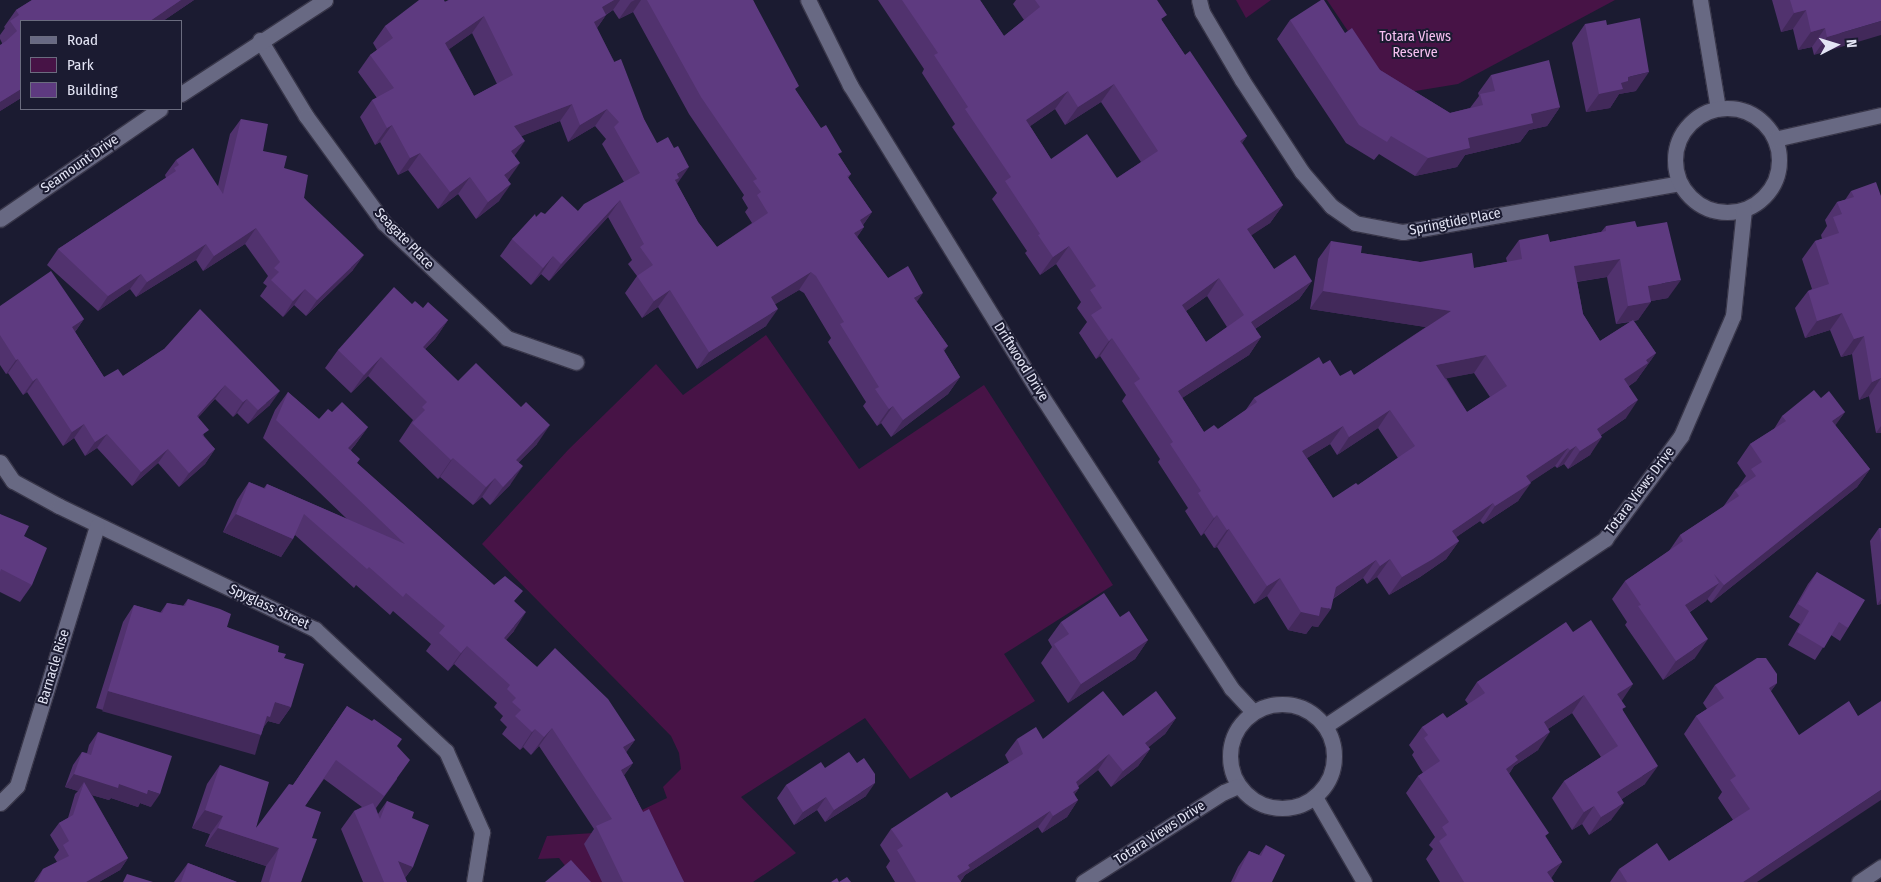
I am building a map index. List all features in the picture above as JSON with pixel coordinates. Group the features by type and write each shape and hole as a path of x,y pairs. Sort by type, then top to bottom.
{"street":[{"path":"182,93 260,40 325,0"},
{"name":"Driftwood Drive","path":"808,0 850,85 1039,392 1231,688 1253,712"},
{"name":"Springtide Place","path":"1199,0 1202,12 1242,80 1302,172 1331,206 1356,223 1403,232 1680,183"},
{"path":"1700,0 1718,109"},
{"name":"Seagate Place","path":"260,40 306,116 384,223 507,338 576,362"},
{"path":"1718,109 1750,113 1765,124 1775,139 1780,161 1776,179 1760,202 1744,210 1719,213 1702,207 1690,198 1680,183 1676,172 1678,142 1687,127 1701,115 1718,109"},
{"name":"Seamount Drive","path":"0,219 159,110"},
{"path":"1775,139 1881,115"},
{"name":"Totara Views Drive","path":"1325,726 1605,539 1682,436 1733,316 1744,210"},
{"name":"Spyglass Street","path":"0,462 13,481 97,526 315,629 446,752 482,832 474,882"},
{"name":"Barnacle Rise","path":"0,803 17,786 97,526"},
{"path":"1284,703 1314,714 1325,726 1332,740 1332,771 1314,797 1300,805 1283,809 1266,806 1250,798 1238,786 1232,773 1230,746 1243,721 1253,712 1268,705 1284,703"},
{"name":"Totara Views Drive","path":"1083,882 1224,792 1238,786"},
{"path":"1314,797 1364,882"},
{"path":"1858,882 1881,867"}],"green space":[{"path":"1236,0 1271,0 1246,18"},
{"name":"Totara Views Reserve","path":"1327,0 1615,0 1458,84 1391,95"},
{"path":"766,335 859,469 984,385 1113,585 1004,654 1035,701 910,779 865,718 741,797 796,853 753,882 578,882 559,858 538,859 547,836 594,833 667,798 663,787 681,769 679,753 671,736 482,544 568,450 656,364 683,395"}],"building":[{"path":"32,0 181,0 151,20 20,20 20,90 0,102 0,45 17,31 10,21 19,15 16,10"},
{"path":"419,0 444,0 445,2 449,0 614,0 602,7 606,15 594,22 614,62 621,59 644,119 657,143 668,137 674,148 678,146 689,167 677,174 679,178 675,180 698,222 717,247 768,213 757,195 761,192 753,181 757,179 701,97 647,0 753,0 799,86 795,89 821,128 826,125 842,152 838,154 851,174 847,176 872,212 860,220 864,227 854,233 888,278 908,266 923,293 914,298 948,346 943,349 960,377 903,420 893,406 889,409 875,389 879,387 840,324 844,322 816,276 811,272 771,297 778,309 709,352 670,290 654,301 637,276 653,265 640,247 644,244 620,200 561,264 553,256 543,268 512,239 535,214 536,217 541,212 545,214 562,196 578,211 584,204 640,173 614,127 619,122 607,109 580,125 572,104 514,126 525,141 511,151 520,163 504,175 511,184 488,202 470,177 450,192 420,153 410,158 392,125 387,128 372,100 394,88 370,55 393,38 385,26","holes":["484,16 513,75 474,96 445,43"]},
{"path":"902,0 980,0 1004,36 1040,7 1035,0 1157,0 1167,15 1161,19 1185,55 1190,51 1247,136 1240,141 1283,205 1247,229 1274,269 1295,255 1312,281 1251,322 1261,337 1178,391 1204,432 1214,425 1218,429 1257,402 1254,398 1319,357 1323,364 1330,360 1340,376 1351,370 1354,375 1451,311 1323,291 1331,241 1362,246 1361,253 1420,262 1472,253 1474,268 1522,259 1519,240 1548,234 1550,242 1606,231 1606,226 1635,221 1637,227 1667,222 1681,280 1648,286 1651,302 1628,306 1620,259 1574,266 1583,314 1600,341 1633,320 1656,353 1646,360 1648,363 1624,379 1638,400 1597,429 1602,437 1580,451 1576,446 1570,450 1568,448 1526,476 1531,483 1495,506 1493,503 1452,531 1459,541 1433,559 1402,577 1390,559 1380,566 1376,560 1336,587 1331,609 1321,607 1319,616 1301,612 1280,578 1267,586 1229,529 1227,530 1217,515 1214,518 1198,493 1201,491 1170,444 1173,442 1134,383 1140,379 1112,338 1109,341 1091,315 1102,308 1090,290 1096,286 1069,246 1053,257 1038,235 1040,234 1005,181 1011,177 965,109 968,107 934,55 938,53","holes":["1114,84 1158,151 1117,178 1087,134 1051,159 1026,120 1068,91 1078,107","1219,278 1244,315 1206,342 1182,305","1486,355 1507,386 1467,412 1436,365","1390,410 1415,446 1358,485 1356,483 1333,498 1302,451 1343,426 1349,437"]},
{"path":"1321,0 1324,0 1345,33 1352,28 1380,70 1450,113 1483,105 1480,94 1495,91 1491,75 1549,60 1560,107 1531,114 1533,123 1468,138 1470,148 1428,158 1391,136 1387,142 1359,125 1290,20"},
{"path":"1790,0 1881,0 1881,21 1827,37 1825,28 1811,32 1806,10 1794,13"},
{"path":"1640,18 1649,72 1628,77 1628,81 1621,83 1623,89 1599,94 1585,24 1606,20 1607,25"},
{"path":"241,119 268,124 263,151 287,156 284,168 308,175 304,198 364,255 317,300 305,289 293,301 271,280 279,272 274,268 280,262 256,228 214,256 206,244 147,282 141,274 108,296 58,249 176,171 174,168 179,165 176,160 193,148 223,194"},
{"path":"1876,182 1881,196 1881,378 1872,382 1864,336 1854,339 1842,313 1817,321 1808,291 1829,284 1815,241 1839,233 1833,217 1842,214 1837,202 1854,197 1851,191"},
{"path":"51,271 84,319 72,327 104,377 118,369 123,376 164,349 200,309 280,391 258,410 247,399 243,402 225,385 197,416 209,430 202,435 215,449 189,473 168,449 141,472 107,434 95,442 84,424 72,432 37,378 33,381 18,359 16,360 0,335 0,306"},
{"path":"394,287 412,304 415,301 423,308 428,302 448,320 423,347 458,381 476,363 521,407 526,402 550,425 516,460 523,466 503,487 495,478 486,487 453,458 451,460 412,423 425,410 422,407 427,402 381,357 364,375 338,350"},
{"path":"1814,390 1821,398 1829,391 1845,412 1832,421 1870,469 1724,585 1714,574 1719,583 1685,605 1708,639 1676,661 1638,606 1641,605 1625,581 1683,541 1680,535 1739,496 1735,490 1756,476 1751,469 1762,462 1750,444 1786,421 1782,416"},
{"path":"288,392 319,419 328,409 332,412 342,402 368,427 348,448 360,459 357,463 494,585 505,576 523,591 514,601 526,612 504,638 537,667 555,648 608,699 635,740 623,747 633,763 621,770 643,812 649,809 684,882 623,882 596,826 612,819 552,728 544,737 535,729 532,732 515,716 521,710 512,702 516,698 507,689 510,685 467,646 461,653 439,633 445,626 406,593 403,597 369,567 367,569 304,514 293,539 236,514 249,482 265,489 267,484 405,544 276,420"},
{"path":"0,514 29,526 24,536 47,548 32,585 1,569 0,572"},
{"path":"1879,528 1881,528 1881,544"},
{"path":"1817,572 1865,600 1848,628 1839,622 1824,648 1797,632 1809,611 1798,604"},
{"path":"1104,593 1120,617 1129,611 1148,640 1081,684 1054,644 1069,634 1061,622"},
{"path":"188,599 231,614 227,627 279,646 278,652 286,654 284,658 304,664 291,707 275,702 270,717 267,716 261,735 108,691 134,605 162,613 167,603 185,606"},
{"path":"1591,620 1633,684 1617,694 1626,707 1622,709 1658,766 1617,792 1624,803 1601,817 1594,806 1584,812 1564,781 1618,746 1584,695 1544,722 1550,732 1515,756 1518,760 1506,769 1549,833 1545,836 1562,862 1547,872 1554,882 1464,882 1439,841 1447,835 1442,827 1449,822 1418,776 1440,761 1424,738 1428,735 1422,727 1443,713 1447,718 1485,693 1477,682 1566,622 1573,632"},
{"path":"1757,658 1766,658 1777,674 1777,683 1769,688 1799,735 1849,701 1858,716 1881,701 1881,790 1743,882 1627,882 1619,869 1657,843 1669,861 1750,809 1730,780 1736,776 1696,716 1724,698 1715,685"},
{"path":"1103,691 1123,716 1156,691 1176,718 1145,743 1150,749 1123,771 1109,754 1076,782 1079,788 1073,792 1078,800 1053,816 1050,811 968,865 970,868 957,876 961,882 916,882 897,850 903,846 891,829 947,792 951,798 1023,754 1017,739 1036,727 1043,739"},
{"path":"347,706 372,721 374,719 402,739 397,746 410,760 384,796 336,760 305,806 321,812 312,838 317,839 301,882 269,882 279,848 218,828 223,816 205,810 220,765 269,782 256,828 289,784 293,785"},
{"path":"98,732 172,756 160,794 148,790 147,794 119,784 118,788 74,774 82,752 91,755"},
{"path":"849,752 857,763 864,758 875,774 875,783 834,810 826,797 803,812 786,785 821,762 825,768"},
{"path":"84,782 128,858 86,882 37,882 43,869 69,856 63,845 69,841 59,823 73,815"},
{"path":"387,801 414,812 412,818 429,825 413,867 398,861 407,882 384,882 354,811 373,803 380,819"},
{"path":"1266,845 1285,855 1272,882 1234,882 1249,851 1261,856"},
{"path":"571,860 591,882 545,882"},
{"path":"188,863 237,882 181,882"},
{"path":"127,874 153,882 123,882"},
{"path":"847,877 851,882 839,882"},
{"path":"837,878 839,882 831,882"}]}
